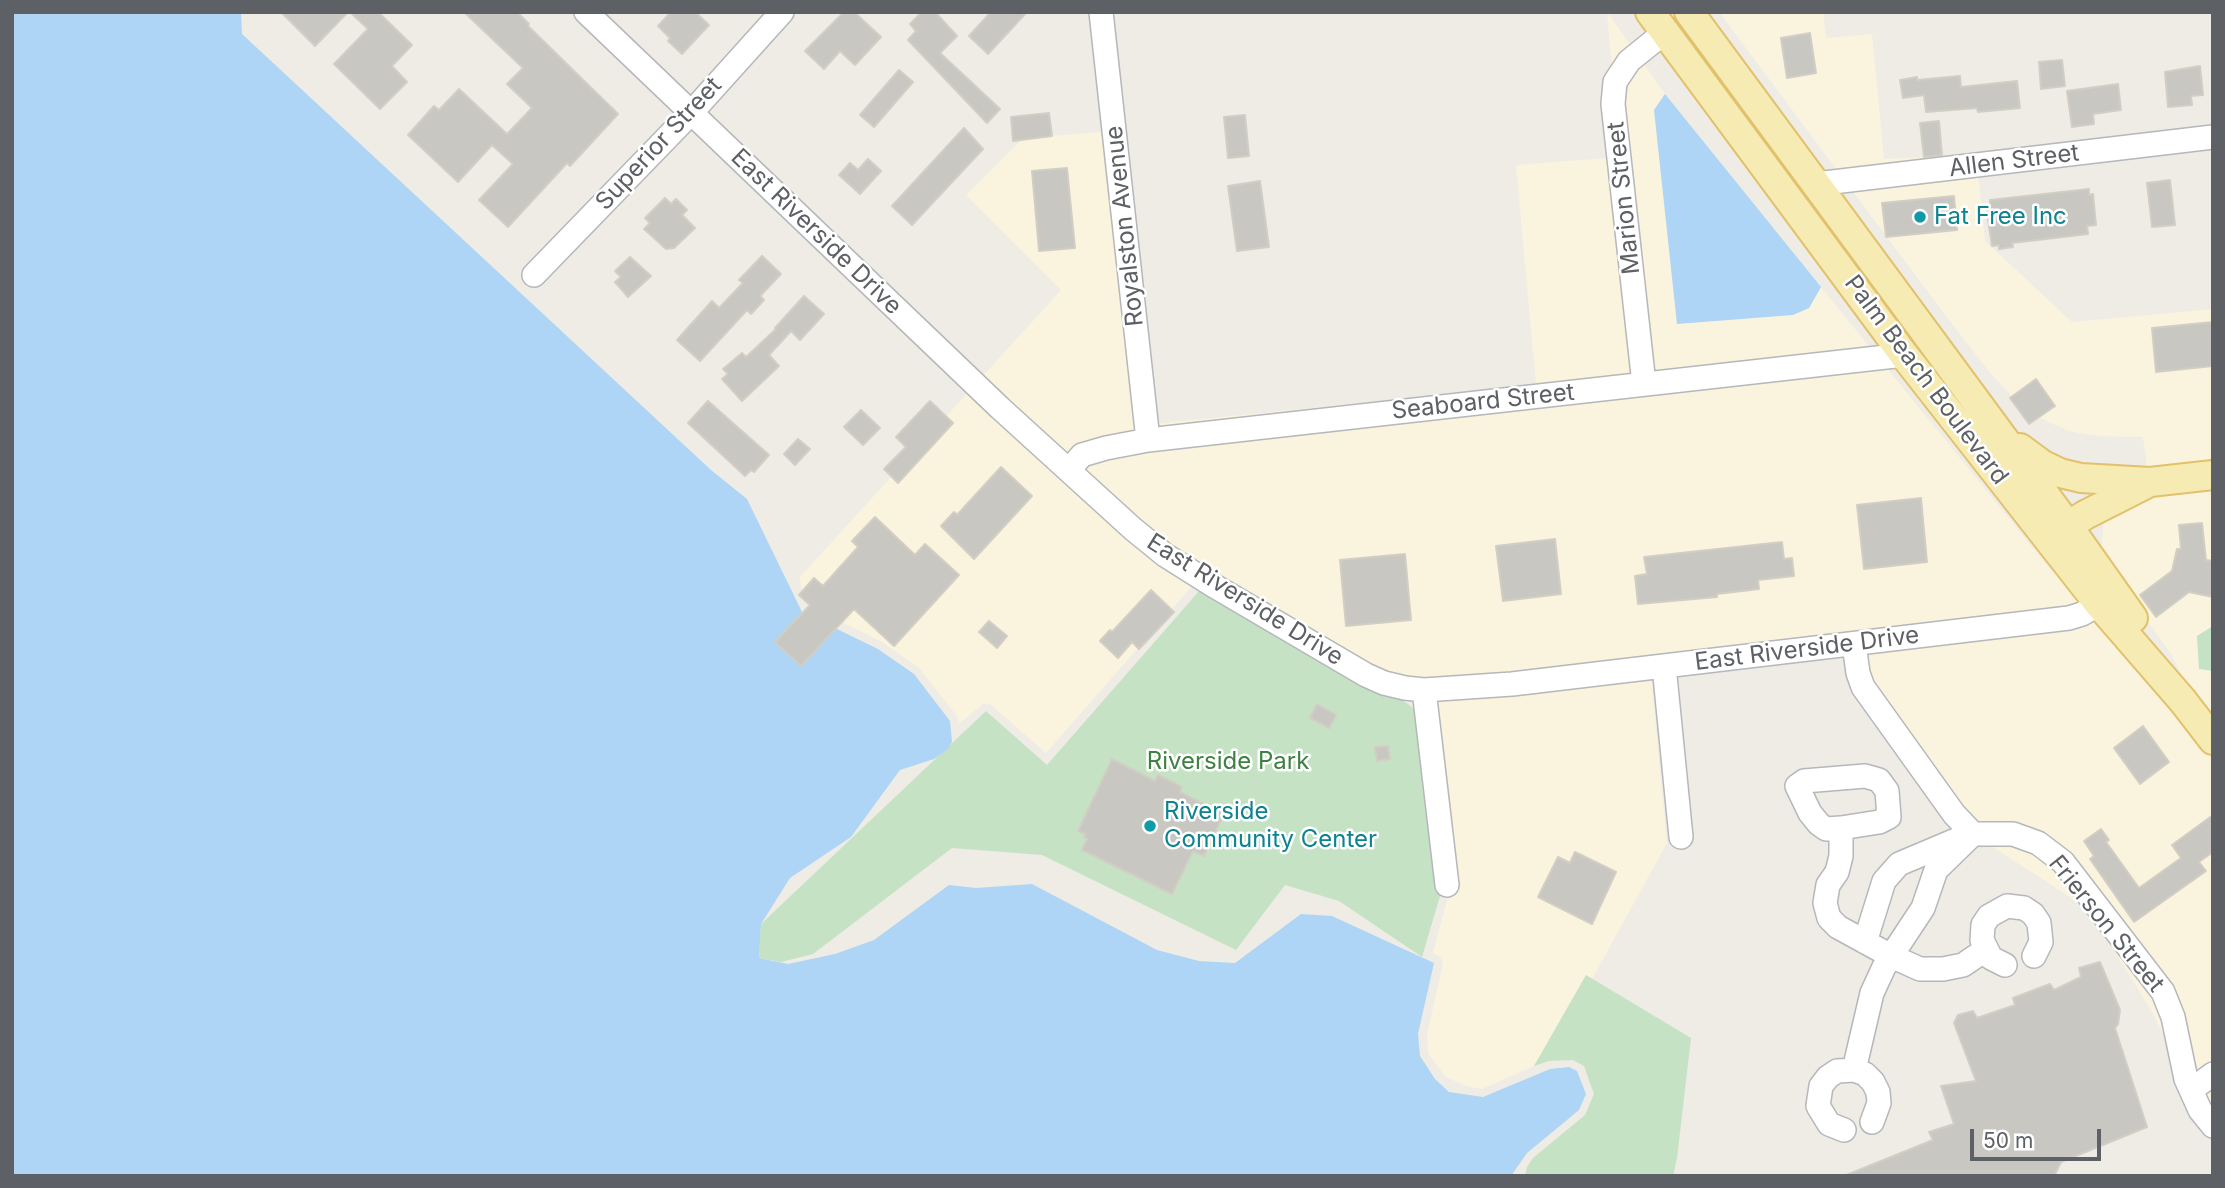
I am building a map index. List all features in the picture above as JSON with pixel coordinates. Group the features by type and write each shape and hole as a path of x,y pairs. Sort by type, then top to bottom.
{"main road":[{"name":"Palm Beach Boulevard","path":"1689,12 1991,423"},
{"name":"Palm Beach Boulevard","path":"1658,22 1904,355 2058,532 2099,604 2213,740"},
{"path":"1757,155 1800,183 1816,184"},
{"path":"1991,423 2043,465 2081,478 2150,482 2213,475"},
{"path":"1991,423 2058,532 2162,659 2183,701"},
{"path":"2058,532 2150,482"}],"street":[{"name":"East Riverside Drive","path":"586,12 1000,408 1144,538 1165,555 1211,584 1366,675 1405,688 1424,690 1511,684 2069,618 2099,604"},
{"name":"Superior Street","path":"534,275 691,113 782,12"},
{"name":"Royalston Avenue","path":"1101,12 1148,440"},
{"name":"Marion Street","path":"1644,384 1614,104 1615,82 1658,22"},
{"name":"Allen Street","path":"1816,184 2213,137"},
{"name":"Seaboard Street","path":"1069,470 1082,455 1148,440 1904,355"},
{"path":"1854,643 1863,687 1954,814 1973,834"},
{"path":"1664,666 1681,837"},
{"path":"1424,690 1447,885"},
{"path":"1841,828 1841,856 1837,872 1828,886 1825,903 1829,918 1838,927 1920,969 1943,969 1963,965 1985,950"},
{"path":"1865,942 1884,881 1899,864 1973,834"},
{"path":"1854,1070 1872,993 1891,956 1923,908 1936,870 1973,834"},
{"name":"Frierson Street","path":"1973,834 2013,834 2038,843 2063,862 2163,992 2174,1017 2186,1079 2200,1110 2213,1126"},
{"path":"2005,965 1991,958 1985,950 1982,933 1983,925 1997,909 2014,906 2032,914 2039,923 2041,942 2034,956"},
{"path":"1844,1130 1829,1124 1818,1106 1821,1086 1828,1077 1837,1072 1854,1070 1866,1074 1873,1082 1878,1092 1879,1104 1872,1122"},
{"path":"2191,1090 2213,1074"}],"shaded area":[{"path":"1607,12 1665,94 1654,110 1809,308 1821,287 2050,569 2066,578 2180,712 2213,756 2213,1105 2189,1083 2150,1008 2087,908 1954,822 1845,642 1651,676 1667,843 1592,979 1586,976 1534,1066 1482,1089 1465,1086 1445,1076 1428,1053 1427,1034 1443,964 1441,957 1433,953 1451,885 1423,705 1193,585 1046,753 990,704 983,704 959,724 957,716 919,668 882,642 809,606 801,589 800,577 1061,290 966,195 1023,138 1116,131 1144,425 1536,385 1516,165 1620,157"},
{"path":"1719,12 1823,12 1826,38 1872,34 1884,159 1976,155 1985,241 2072,322 2213,309 2213,466 2148,473 2143,437 2072,432 2022,407 1992,375 1949,320"},
{"path":"2213,484 2213,626 2197,636 2199,669 2213,671 2213,723 2192,696 2171,654 2097,550 2102,544 2104,515 2146,494"}],"green space":[{"name":"Riverside Park","path":"1200,590 1397,696 1417,711 1443,886 1422,957 1339,901 1285,885 1236,950 1042,855 952,848 813,954 781,962 759,958 761,924 986,711 1047,765"},
{"path":"2213,626 2213,671 2199,669 2197,636"},
{"path":"1586,975 1691,1038 1673,1176 1525,1176 1533,1158 1585,1115 1594,1094 1584,1066 1573,1060 1549,1061 1534,1066"}],"water":[{"path":"12,12 241,12 242,34 711,470 747,499 802,612 878,649 914,674 950,721 952,742 948,749 934,759 900,770 851,837 790,878 761,924 759,958 788,964 835,954 874,940 949,885 976,888 1032,884 1157,950 1199,961 1235,963 1301,914 1332,916 1434,963 1418,1034 1420,1056 1435,1079 1449,1092 1483,1097 1550,1069 1569,1067 1577,1071 1586,1094 1579,1110 1527,1153 1511,1176 12,1176"},
{"path":"1665,94 1821,287 1809,308 1793,315 1677,324 1654,110"}],"building":[{"path":"281,12 348,12 315,46"},
{"path":"350,12 378,12 412,45 392,66 407,82 380,109 334,64 368,29"},
{"path":"464,12 517,12 618,114 570,166 567,163 508,227 479,200 513,164 492,145 458,182 408,135 434,106 439,110 459,89 507,134 532,108 507,84 523,68"},
{"path":"671,12 695,12 709,25 682,54 668,41 670,38 658,26"},
{"path":"844,12 854,12 881,37 855,65 840,51 824,69 805,51"},
{"path":"922,12 935,12 957,36 940,53 1000,109 987,123 908,40 916,31 910,24"},
{"path":"991,12 1027,12 988,54 969,36"},
{"path":"1810,33 1816,73 1787,78 1781,38"},
{"path":"2062,60 2065,86 2041,89 2039,62"},
{"path":"2200,66 2203,95 2191,96 2192,105 2168,107 2165,72"},
{"path":"899,70 913,82 874,127 860,115"},
{"path":"1960,76 1961,87 2017,81 2020,108 1978,112 1977,108 1926,112 1924,95 1903,98 1900,80"},
{"path":"2118,84 2121,110 2093,114 2094,124 2072,127 2067,91"},
{"path":"1049,113 1052,136 1013,141 1011,117"},
{"path":"1245,115 1249,156 1228,158 1224,117"},
{"path":"1939,121 1942,155 1924,157 1920,123"},
{"path":"964,128 983,149 912,225 892,206"},
{"path":"868,159 881,171 860,194 839,175 850,163 858,170"},
{"path":"1067,168 1075,248 1039,251 1032,171"},
{"path":"2170,180 2175,225 2152,227 2147,183"},
{"path":"1260,181 1269,247 1237,251 1228,186"},
{"path":"2089,189 2089,195 2093,194 2096,225 2087,226 2088,234 2012,243 2013,247 1999,249 1999,245 1992,246 1986,206 1990,205 1990,200"},
{"name":"Fat Free Inc","path":"1954,196 1957,230 1886,237 1882,203"},
{"path":"665,198 671,204 676,199 687,210 682,215 695,228 674,248 666,249 644,229 650,223 645,218"},
{"path":"762,256 781,274 760,296 764,300 751,314 747,310 700,361 677,340 712,301 719,308 743,283 739,280"},
{"path":"630,257 651,276 628,297 615,282 621,277 615,271"},
{"path":"804,296 824,314 800,340 791,331 769,355 779,366 742,401 722,379 728,374 723,369 742,353 746,357 776,329"},
{"path":"2213,322 2213,366 2156,372 2152,328"},
{"path":"2036,379 2055,406 2029,424 2010,398"},
{"path":"708,401 769,455 754,472 751,470 745,476 688,423"},
{"path":"930,401 953,423 898,483 884,469 906,447 896,437"},
{"path":"861,410 880,428 863,445 844,427"},
{"path":"798,439 810,449 795,465 784,454"},
{"path":"1001,467 1032,496 974,559 941,526 954,512 957,515"},
{"path":"1921,498 1927,562 1864,569 1857,505"},
{"path":"875,517 915,555 925,544 959,575 894,646 854,609 801,666 775,642 810,605 799,595 814,578 823,586 858,547 852,541"},
{"path":"2202,523 2206,560 2213,561 2213,597 2189,592 2156,617 2140,595 2172,571 2177,549 2181,549 2179,525"},
{"path":"1555,539 1561,594 1503,601 1496,546"},
{"path":"1782,542 1784,559 1792,558 1794,576 1758,580 1759,589 1717,594 1717,597 1638,604 1635,576 1647,574 1644,557"},
{"path":"1405,554 1411,620 1346,626 1340,560"},
{"path":"1151,590 1174,612 1139,649 1132,642 1118,658 1100,641 1110,630 1112,632"},
{"path":"989,621 1007,636 997,648 979,632"},
{"path":"1317,704 1336,715 1329,728 1310,718"},
{"path":"2143,726 2169,762 2140,784 2114,748"},
{"path":"1388,746 1390,759 1377,761 1375,747"},
{"name":"Riverside Community Center","path":"1112,759 1155,781 1158,775 1182,787 1180,792 1224,814 1204,856 1193,851 1172,894 1082,850 1087,839 1085,834 1078,831"},
{"path":"2213,815 2213,852 2199,862 2206,871 2134,922 2090,859 2094,856 2084,841 2101,829 2109,840 2106,842 2139,888 2181,858 2172,845"},
{"path":"1575,852 1616,872 1592,924 1538,897 1558,857 1570,863"},
{"path":"2100,962 2120,1010 2115,1028 2147,1127 2061,1162 2054,1176 1844,1176 1933,1140 1929,1132 1954,1124 1941,1086 1976,1081 1954,1023 1958,1015 1973,1011 1977,1018 2015,1005 2013,998 2050,984 2054,990 2081,977 2079,968"}],"place":[{"name":"Fat Free Inc","path":"1920,217"},
{"name":"Riverside Community Center","path":"1150,826"}]}
